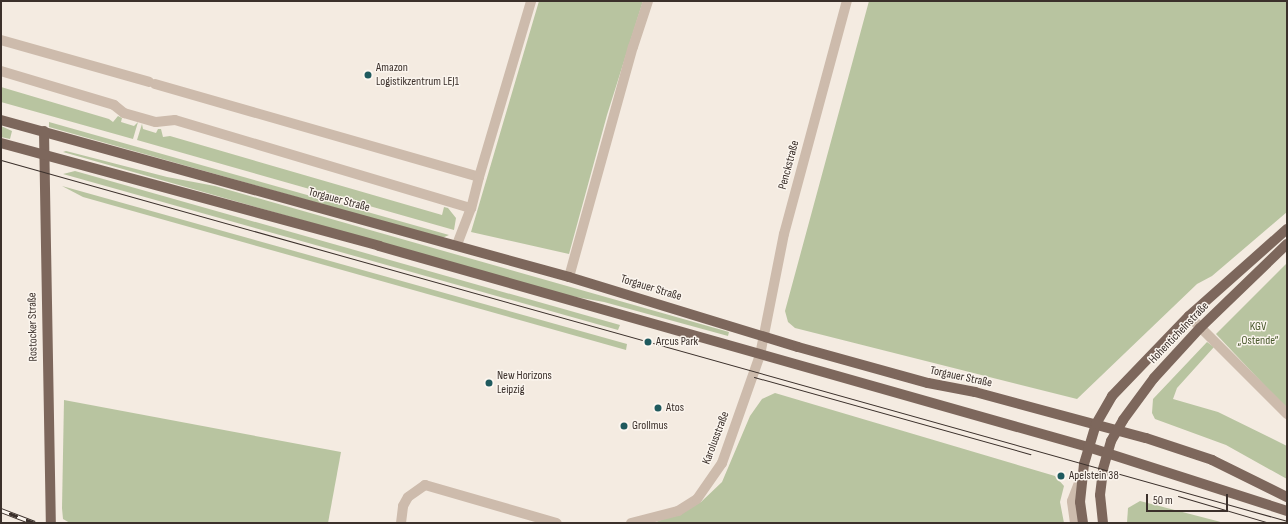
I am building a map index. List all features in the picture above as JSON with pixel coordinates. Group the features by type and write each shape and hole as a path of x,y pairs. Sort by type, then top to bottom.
{"main road":[{"name":"Torgauer Straße","path":"1,120 570,277 765,337 928,383 976,392 1117,430 1212,460 1287,497"},
{"name":"Rostocker Straße","path":"44,131 51,521"},
{"path":"1,143 379,246 1088,447 1287,511"},
{"name":"Hohentichelnstraße","path":"1083,523 1081,477 1088,447 1096,424 1107,404 1122,384 1189,316 1287,228"},
{"name":"Hohentichelnstraße","path":"1103,523 1100,495 1107,453 1117,430 1139,397 1200,328 1287,244"}],"street":[{"path":"457,245 475,198 479,177 531,1"},
{"path":"570,277 633,47 648,1"},
{"name":"Penckstraße","path":"765,337 784,234 847,1"},
{"path":"1,40 479,177"},
{"path":"1,71 114,105 124,113 156,122 175,120 471,208"},
{"path":"1189,316 1287,414"},
{"name":"Karolusstraße","path":"631,523 678,511 697,499 713,480 722,463 765,337"},
{"path":"1075,523 1072,501 1081,477"},
{"path":"401,523 403,506 408,496 426,486 558,523"}],"green space":[{"path":"539,1 643,1 607,115 569,254 471,232"},
{"path":"869,1 1287,1 1287,212 1212,276 1197,284 1077,399 795,328 788,322 785,311"},
{"path":"1,87 109,119 113,122 118,116 122,118 121,122 134,126 138,122 133,139 1,102"},
{"path":"49,122 449,235 442,238 49,127"},
{"path":"142,124 143,129 156,133 158,129 161,129 163,137 170,136 442,215 444,207 448,208 456,218 454,230 137,140"},
{"path":"1,126 12,131 10,139 1,137"},
{"path":"66,151 167,177 215,186 729,332 728,336 604,302 565,295 63,152"},
{"path":"75,171 620,325 618,330 63,174"},
{"path":"62,186 627,344 626,350 83,197"},
{"name":"KGV „Ostende“","path":"1287,263 1287,409 1216,334"},
{"path":"1207,342 1214,347 1177,388 1173,399 1218,412 1287,446 1287,479 1226,445 1155,419 1152,413 1153,399"},
{"path":"775,393 1055,476 1064,486 1060,502 1064,523 654,523 701,502 722,482 750,416 762,399"},
{"path":"64,400 341,452 328,523 70,523 63,519 62,508"},
{"path":"1140,501 1224,523 1127,523 1128,508"}],"tram line":[{"path":"1,160 1287,521"},
{"path":"754,377 1030,454"},
{"path":"1178,496 1270,523"}],"railway":[{"path":"1,510 35,523"}],"place":[{"name":"Amazon Logistikzentrum LEJ1","path":"368,75"},
{"name":"Arcus Park","path":"648,342"},
{"name":"New Horizons Leipzig","path":"489,383"},
{"name":"Atos","path":"658,408"},
{"name":"Grollmus","path":"624,426"},
{"name":"Apelstein 38","path":"1061,476"}]}
